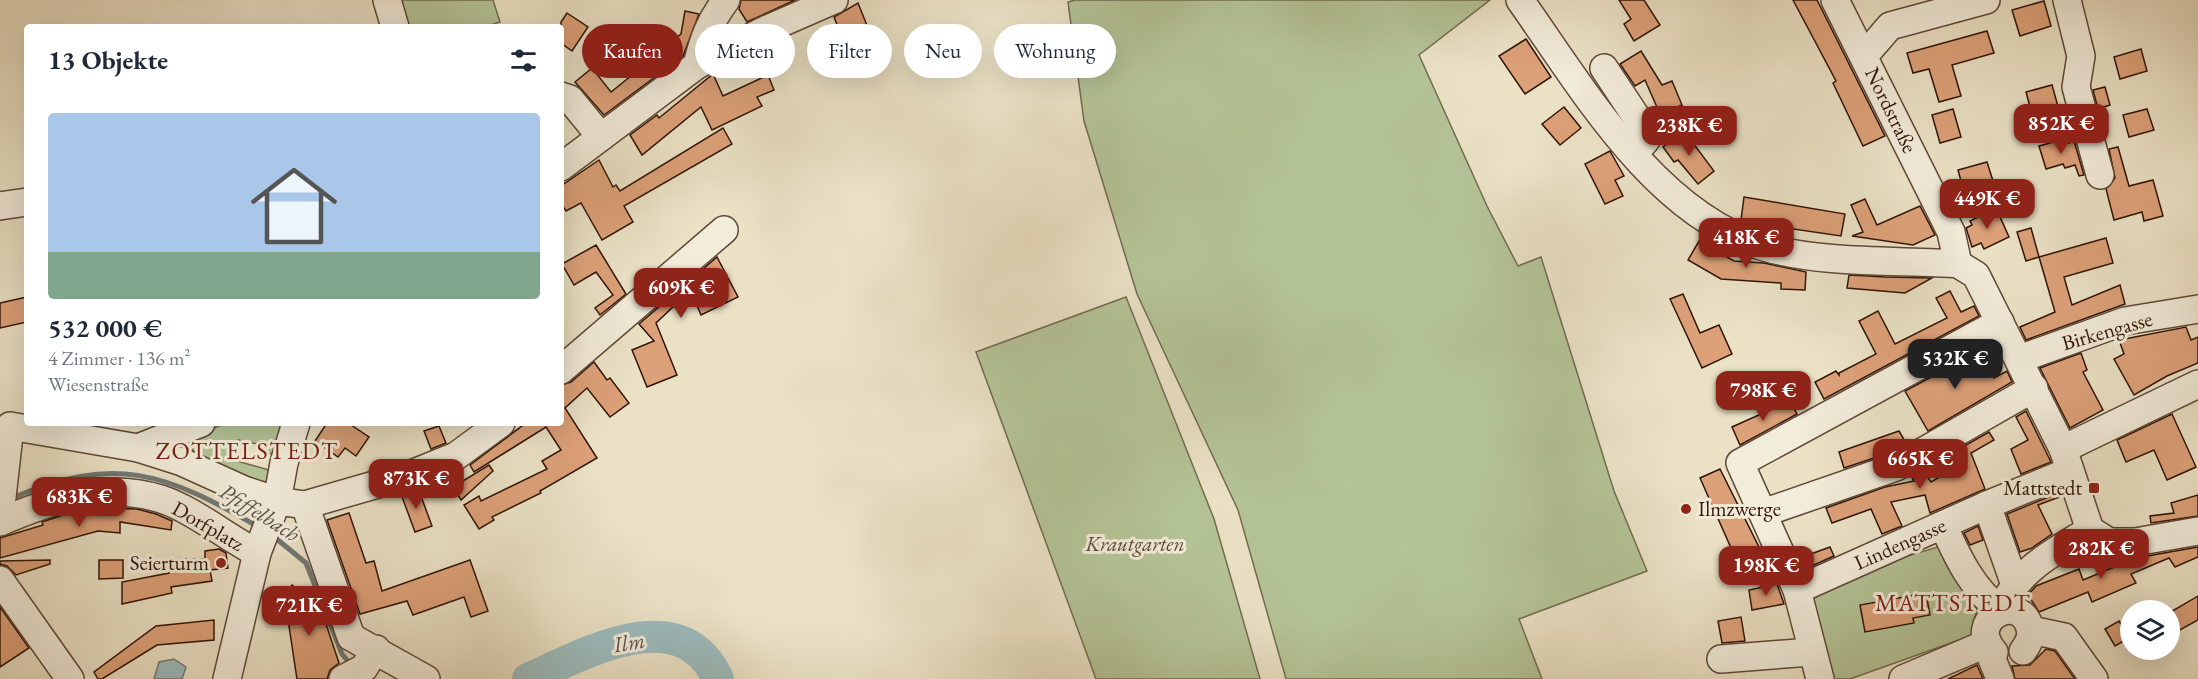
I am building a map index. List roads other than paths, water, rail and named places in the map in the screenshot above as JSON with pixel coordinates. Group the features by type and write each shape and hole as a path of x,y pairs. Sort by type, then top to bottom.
{"street":[{"path":"387,0 394,24"},
{"path":"710,24 726,0"},
{"path":"779,24 834,0"},
{"path":"1520,0 1605,118 1634,154 1669,192 1697,214 1728,232 1766,248 1810,255 1958,264 1976,275 2034,388 2067,460 2090,530 2109,542 2135,542 2198,531"},
{"name":"Nordstraße","path":"1835,0 1951,232 1958,264"},
{"name":"Nordstraße","path":"1864,56 1890,26 1986,0"},
{"path":"2067,0 2080,56 2076,87 2100,175"},
{"path":"564,165 695,66"},
{"path":"1604,68 1637,118 1646,140 1634,154"},
{"path":"564,97 570,99 601,137"},
{"path":"0,206 24,202"},
{"path":"564,367 724,230"},
{"name":"Birkengasse","path":"2019,359 2125,321 2198,309"},
{"path":"1820,679 1811,652 1797,590 1740,463 2000,322"},
{"name":"Lindengasse","path":"1797,590 1987,505 2198,384"},
{"path":"1763,513 1896,467 2034,388"},
{"name":"Dorfplatz","path":"1,508 5,424 138,448 182,462 244,490 277,501"},
{"path":"138,448 193,426"},
{"name":"Dorfplatz","path":"0,522 40,505 104,491 140,494 162,499 262,540 277,501 284,463 295,426"},
{"path":"277,501 305,505 410,475 456,456 497,426"},
{"path":"305,505 351,637 358,668 426,679"},
{"path":"1987,505 2015,585"},
{"path":"1943,525 1958,558 1974,582 2002,611"},
{"path":"2002,611 2005,599 2015,585 2041,561 2090,530"},
{"path":"227,679 262,540"},
{"path":"0,580 69,679"},
{"path":"2000,679 1992,659 1986,625 1995,614 2002,611 2017,612 2024,616 2027,640 2064,637 2094,679"},
{"path":"1903,679 1991,647"},
{"path":"1721,659 1811,652"}],"water":[{"path":"174,659 186,667 182,679 154,679 159,662"}],"waterway":[{"name":"Pfiffelbach","path":"10,499 80,476 110,473 139,476 196,494 260,528"},
{"name":"Pfiffelbach","path":"273,536 306,563 342,654 352,666"},
{"name":"Ilm","path":"528,679 603,647 630,639 656,637 680,641 701,655 718,679"}],"place":[{"name":"Mattstedt","path":"2094,488"},
{"name":"Ilmzwerge","path":"1686,509"},
{"name":"Seierturm","path":"221,563"}],"district":[{"name":"ZOTTELSTEDT","path":"247,451"},
{"name":"MATTSTEDT","path":"1953,603"}],"park label":[{"name":"Krautgarten","path":"1135,544"}]}
